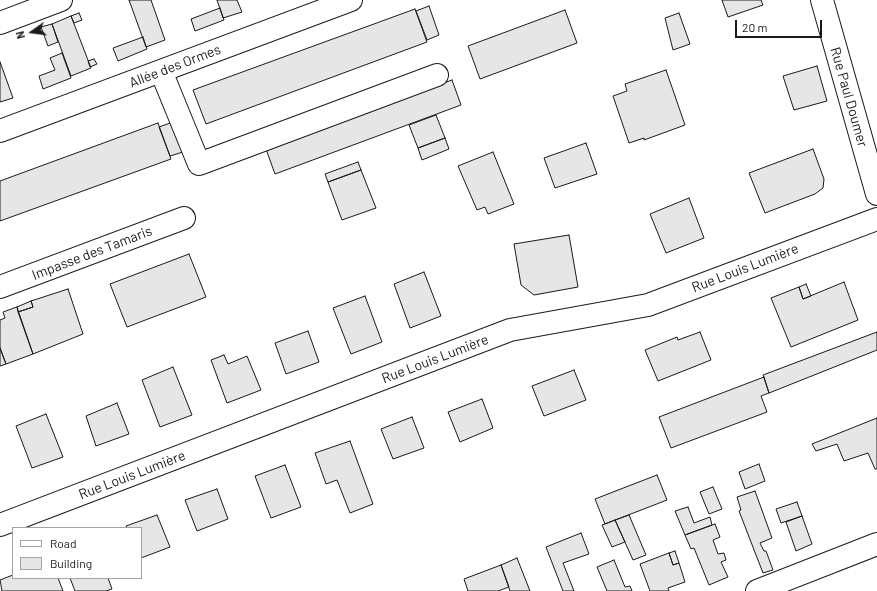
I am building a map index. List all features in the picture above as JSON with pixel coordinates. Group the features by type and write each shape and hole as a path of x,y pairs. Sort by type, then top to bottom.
{"street":[{"path":"0,23 61,0"},
{"name":"Allée des Ormes","path":"0,132 351,0"},
{"name":"Rue Paul Doumer","path":"822,0 877,194"},
{"path":"161,71 200,164 437,75"},
{"name":"Impasse des Tamaris","path":"0,287 184,218"},
{"name":"Rue Louis Lumière","path":"0,525 510,330 648,305 877,219"},
{"path":"757,591 877,544"}],"building":[{"path":"129,0 151,0 165,40 146,47"},
{"path":"217,0 237,0 242,12 223,18"},
{"path":"722,0 761,0 763,5 728,17"},
{"path":"429,6 439,35 427,40 416,11"},
{"path":"220,8 224,20 195,31 191,19"},
{"path":"415,9 427,42 206,124 193,90"},
{"path":"565,10 577,43 480,79 468,46"},
{"path":"79,13 82,20 74,23 71,16"},
{"path":"679,13 690,44 673,50 665,18"},
{"path":"71,16 91,68 71,76 52,24"},
{"path":"52,24 58,42 48,46 41,27"},
{"path":"143,37 147,49 118,61 113,48"},
{"path":"62,53 71,78 43,89 39,76 55,70 50,58"},
{"path":"94,59 97,64 90,67 88,61"},
{"path":"0,62 13,98 0,102"},
{"path":"817,66 827,101 794,110 783,76"},
{"path":"666,70 685,125 644,140 644,138 629,143 613,96 627,91 625,84"},
{"path":"452,80 461,105 275,174 266,149"},
{"path":"436,115 445,138 418,148 409,125"},
{"path":"173,122 183,152 170,156 159,127"},
{"path":"158,123 171,159 0,221 0,181"},
{"path":"445,138 449,149 422,160 418,148"},
{"path":"586,143 597,174 555,188 544,158"},
{"path":"813,149 824,179 823,188 815,194 765,213 749,173"},
{"path":"493,152 514,204 488,214 485,207 477,210 458,166"},
{"path":"358,162 361,170 328,182 325,174"},
{"path":"361,170 376,208 342,220 328,182"},
{"path":"689,198 704,238 666,253 650,214"},
{"path":"569,235 578,287 534,295 521,285 514,244"},
{"path":"189,254 206,297 127,327 110,284"},
{"path":"424,272 441,316 410,328 394,284"},
{"path":"844,282 858,320 791,347 771,298 799,287 803,299"},
{"path":"806,284 811,296 803,299 799,287"},
{"path":"68,289 83,334 33,354 18,312 33,307 31,301"},
{"path":"365,296 382,342 351,354 333,308"},
{"path":"31,301 33,307 18,312 17,307"},
{"path":"17,307 33,354 6,364 0,348 0,320 5,318 3,312"},
{"path":"308,331 319,362 286,374 275,343"},
{"path":"700,332 711,360 658,381 645,350 677,337 678,340"},
{"path":"877,332 877,350 769,393 763,375"},
{"path":"0,348 6,364 0,366"},
{"path":"224,355 228,364 247,356 261,390 227,403 211,360"},
{"path":"173,367 192,415 160,427 142,380"},
{"path":"574,370 586,400 544,416 532,386"},
{"path":"764,377 769,393 761,396 767,412 671,448 659,417"},
{"path":"482,399 493,428 460,442 448,412"},
{"path":"117,403 129,434 96,446 86,416"},
{"path":"46,414 63,457 32,468 16,426"},
{"path":"412,417 424,448 393,459 381,429"},
{"path":"877,418 877,469 875,469 868,453 844,461 837,444 816,451 812,444"},
{"path":"350,441 373,504 350,513 337,480 326,484 315,453"},
{"path":"759,464 765,481 745,489 739,472"},
{"path":"285,465 301,507 271,518 255,476"},
{"path":"657,475 667,500 605,524 595,499"},
{"path":"713,487 722,509 709,514 700,492"},
{"path":"217,489 228,519 197,531 185,500"},
{"path":"755,491 772,538 760,543 764,551 766,551 773,570 763,573 739,511 741,510 737,497"},
{"path":"797,502 802,516 781,523 776,509"},
{"path":"688,507 694,523 710,517 712,525 685,535 675,511"},
{"path":"157,515 170,547 142,558 142,527 126,526"},
{"path":"629,515 646,555 633,560 615,520"},
{"path":"802,516 812,544 796,551 786,522"},
{"path":"615,520 625,542 612,547 602,525"},
{"path":"715,524 720,537 713,540 718,554 724,553 726,560 721,562 728,577 709,585 694,548 691,549 685,535"},
{"path":"581,533 589,554 563,563 574,591 563,591 546,547"},
{"path":"675,551 679,563 673,565 669,553"},
{"path":"669,553 673,565 679,563 685,582 668,588 669,591 650,591 640,564"},
{"path":"517,558 530,591 510,591 501,565"},
{"path":"614,560 625,587 630,586 632,591 607,591 597,567"},
{"path":"501,565 509,587 498,591 468,591 464,579"},
{"path":"12,575 12,579 58,579 63,591 2,591 0,580"},
{"path":"70,579 108,579 112,589 106,591 75,591"}]}
